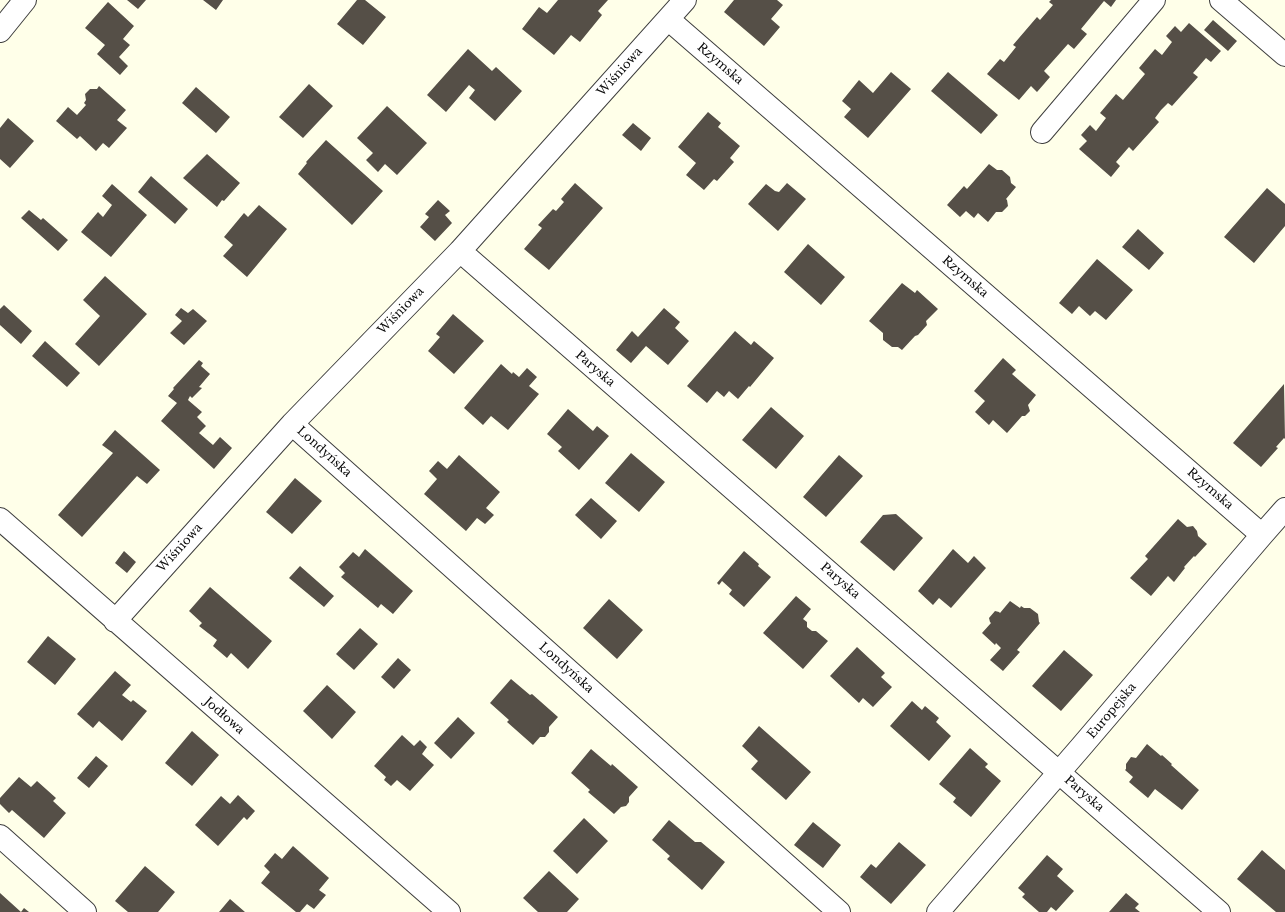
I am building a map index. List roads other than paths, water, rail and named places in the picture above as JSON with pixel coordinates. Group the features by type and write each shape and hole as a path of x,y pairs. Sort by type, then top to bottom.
{"street":[{"path":"0,31 25,0"},
{"name":"Wiśniowa","path":"115,621 292,424 460,251 685,0"},
{"path":"1042,132 1154,0"},
{"path":"1221,0 1285,55"},
{"name":"Rzymska","path":"668,19 1262,534"},
{"name":"Paryska","path":"460,251 1219,912"},
{"name":"Londyńska","path":"292,424 839,912"},
{"name":"Europejska","path":"938,912 1285,509"},
{"name":"Jodłowa","path":"0,519 448,912"},
{"path":"0,836 85,912"}]}
